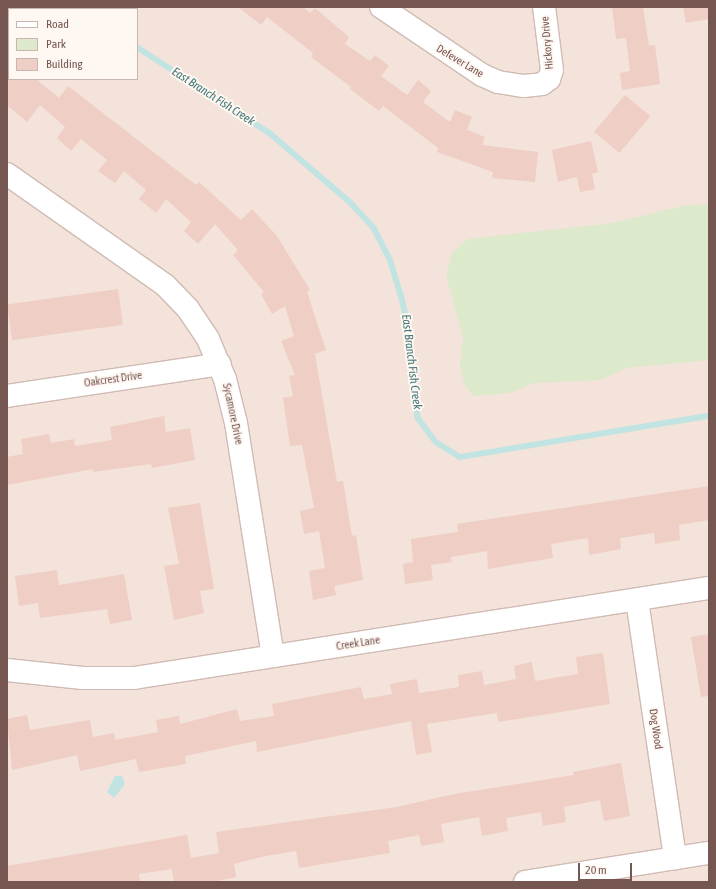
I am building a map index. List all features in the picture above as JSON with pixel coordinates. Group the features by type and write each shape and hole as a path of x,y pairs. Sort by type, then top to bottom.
{"street":[{"name":"Defever Lane","path":"380,7 456,60 498,82 536,86 549,79"},
{"name":"Hickory Drive","path":"544,7 551,60 549,79"},
{"name":"Sycamore Drive","path":"7,174 165,285 199,323 220,364 236,423 273,656"},
{"name":"Oakcrest Drive","path":"7,396 220,364"},
{"name":"Creek Lane","path":"7,670 115,679 709,588"},
{"name":"Dog Wood","path":"637,600 675,858"},
{"path":"525,882 709,853"}],"shaded area":[{"path":"7,7 709,7 709,882 7,882"}],"green space":[{"path":"709,204 709,360 626,368 601,380 534,383 510,393 473,396 464,384 460,364 463,338 446,275 452,253 468,239 613,223 683,206"}],"water":[{"path":"115,776 122,776 125,784 114,798 107,792"}],"building":[{"path":"238,7 303,7 310,13 315,8 349,37 345,44 370,61 375,55 389,66 381,76 407,95 418,80 431,91 423,102 450,122 455,110 472,117 467,130 485,137 482,145 538,152 535,182 492,178 493,172 437,152 438,148 383,106 379,111 350,89 351,87 311,57 313,53 267,17 261,25"},
{"path":"612,7 643,7 649,46 655,45 660,84 622,90 620,73 630,71 626,38 616,39"},
{"path":"683,7 709,7 709,19 686,23"},
{"path":"7,79 37,80 59,98 68,86 196,185 199,182 241,220 252,209 277,236 310,290 307,292 326,350 315,354 337,482 343,481 352,536 356,535 363,580 334,586 336,595 313,600 309,571 325,568 319,531 304,534 300,511 314,508 302,445 290,446 283,398 293,396 289,376 295,375 281,341 294,336 285,306 272,314 261,294 264,292 233,255 238,250 215,224 198,244 184,231 191,222 166,199 156,213 139,199 146,190 124,171 115,183 98,171 107,160 81,139 71,151 57,138 65,127 40,105 27,122 7,105"},
{"path":"625,95 650,116 619,153 594,132"},
{"path":"591,141 598,172 592,174 595,189 580,192 577,177 558,182 552,150"},
{"path":"118,289 123,325 12,340 7,305"},
{"path":"164,416 166,432 190,428 195,460 152,468 151,464 93,472 93,469 7,485 7,457 23,454 21,439 49,434 51,443 74,439 75,446 112,440 110,427"},
{"path":"709,486 709,520 679,525 680,540 655,544 654,533 620,538 621,549 589,555 588,538 551,544 553,558 488,569 487,551 451,557 452,562 431,565 433,580 405,584 403,564 413,562 411,539 458,532 457,524"},
{"path":"200,503 214,589 200,591 204,613 174,620 164,566 179,564 168,508"},
{"path":"57,570 59,585 124,574 132,620 110,624 107,609 40,618 38,603 19,606 15,576"},
{"path":"709,634 709,696 701,697 691,637"},
{"path":"603,653 610,704 498,722 497,713 427,724 432,752 416,755 411,721 257,752 256,741 185,756 186,764 139,772 136,759 80,771 77,755 12,770 7,719 27,715 30,730 90,720 93,737 114,733 115,740 158,732 156,720 179,716 180,724 237,709 240,721 274,716 272,704 361,687 364,699 392,694 390,684 417,679 419,693 459,687 458,675 482,671 484,685 516,679 514,666 532,662 535,681 578,674 576,657"},
{"path":"621,763 630,816 604,821 600,800 564,807 566,822 543,826 541,812 506,818 508,831 482,836 479,817 441,824 444,842 421,846 419,835 388,841 390,853 299,868 296,851 266,856 234,864 236,877 213,882 174,882 172,869 139,874 140,882 7,882 7,866 187,835 191,858 219,853 216,832 397,807 454,794 574,775 573,772"}],"waterway":[{"name":"East Branch Fish Creek","path":"138,48 271,134 349,201 374,228 390,259 401,294 409,330 418,418 436,442 460,457 709,416"}]}
